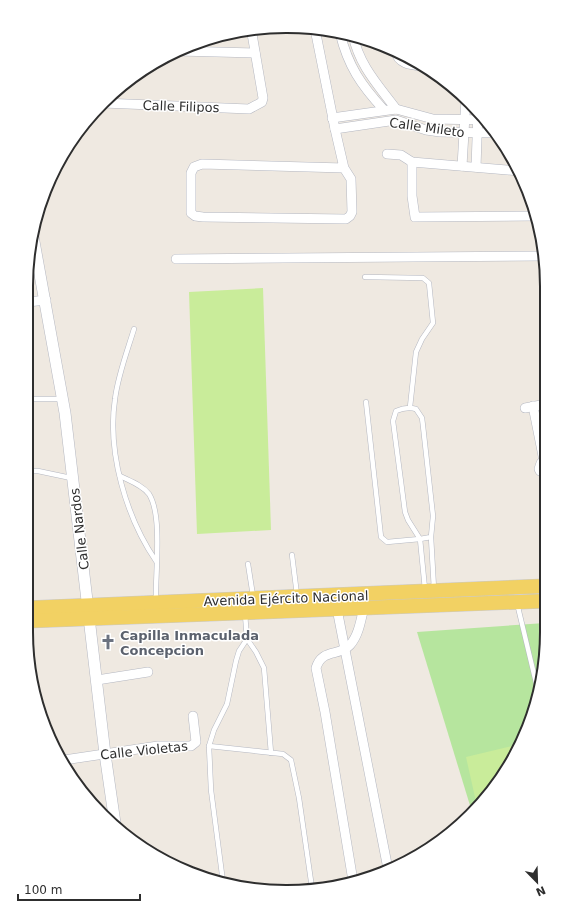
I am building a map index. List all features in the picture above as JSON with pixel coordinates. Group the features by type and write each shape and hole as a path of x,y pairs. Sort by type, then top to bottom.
{"main road":[{"name":"Avenida Ejército Nacional","path":"298,604 338,609 540,587"},
{"name":"Avenida Ejército Nacional","path":"33,620 89,613 430,598 517,602 540,601"},
{"name":"Avenida Ejército Nacional","path":"33,609 89,613"}],"street":[{"path":"191,51 255,53 252,35"},
{"path":"317,35 332,118 344,168 351,179 352,212 350,216 346,219 195,216 192,213 191,173 194,167 202,164 344,168"},
{"path":"342,40 351,67 360,83 384,110"},
{"path":"355,43 358,53 370,77 396,109"},
{"name":"Calle Filipos","path":"111,103 249,109 259,105 263,98 255,53"},
{"path":"462,166 466,107"},
{"name":"Calle Mileto","path":"332,118 396,109 433,119 465,120 476,118"},
{"name":"Calle Mileto","path":"335,129 396,120 426,130 489,133"},
{"path":"476,167 477,133 480,122"},
{"path":"387,154 401,155 412,162 512,170"},
{"path":"412,162 412,196 415,217 530,216"},
{"name":"Calle Nardos","path":"36,249 63,399 114,817"},
{"path":"176,259 538,256"},
{"path":"33,301 46,300"},
{"path":"533,406 540,438"},
{"path":"352,876 325,712 316,668 318,662 324,656 344,649 350,645 357,634 364,607"},
{"path":"338,609 344,649 348,656 387,865"},
{"path":"97,680 148,672"},
{"name":"Calle Violetas","path":"68,759 158,746 192,746 196,742 193,716"}],"lane":[{"path":"365,277 423,278 429,283 433,323 422,339 416,352 410,407"},
{"path":"134,328 115,400 114,433 120,476 144,542 156,561"},
{"path":"33,399 63,399"},
{"path":"366,402 382,537 384,541 391,542 431,537"},
{"path":"410,407 416,408 423,426 433,516 431,537 430,598 420,539 408,520 405,512 393,421 396,411 410,407"},
{"path":"33,471 73,479"},
{"path":"120,476 144,490 154,506 157,538 157,610"},
{"path":"292,555 298,604"},
{"path":"222,876 211,790 209,746 214,730 227,704 239,651 247,639 249,606 248,564"},
{"path":"517,602 535,679"},
{"path":"247,639 264,668 271,753"},
{"path":"209,746 286,755 293,765 304,828 311,884"}],"green space":[{"path":"263,288 271,530 197,534 189,292"},
{"path":"540,623 538,665 527,713 521,729 506,758 488,786 470,806 417,632"},
{"path":"513,746 488,786 476,800 466,757"}],"place":[{"name":"Capilla Inmaculada Concepcion","path":"108,642"}]}
